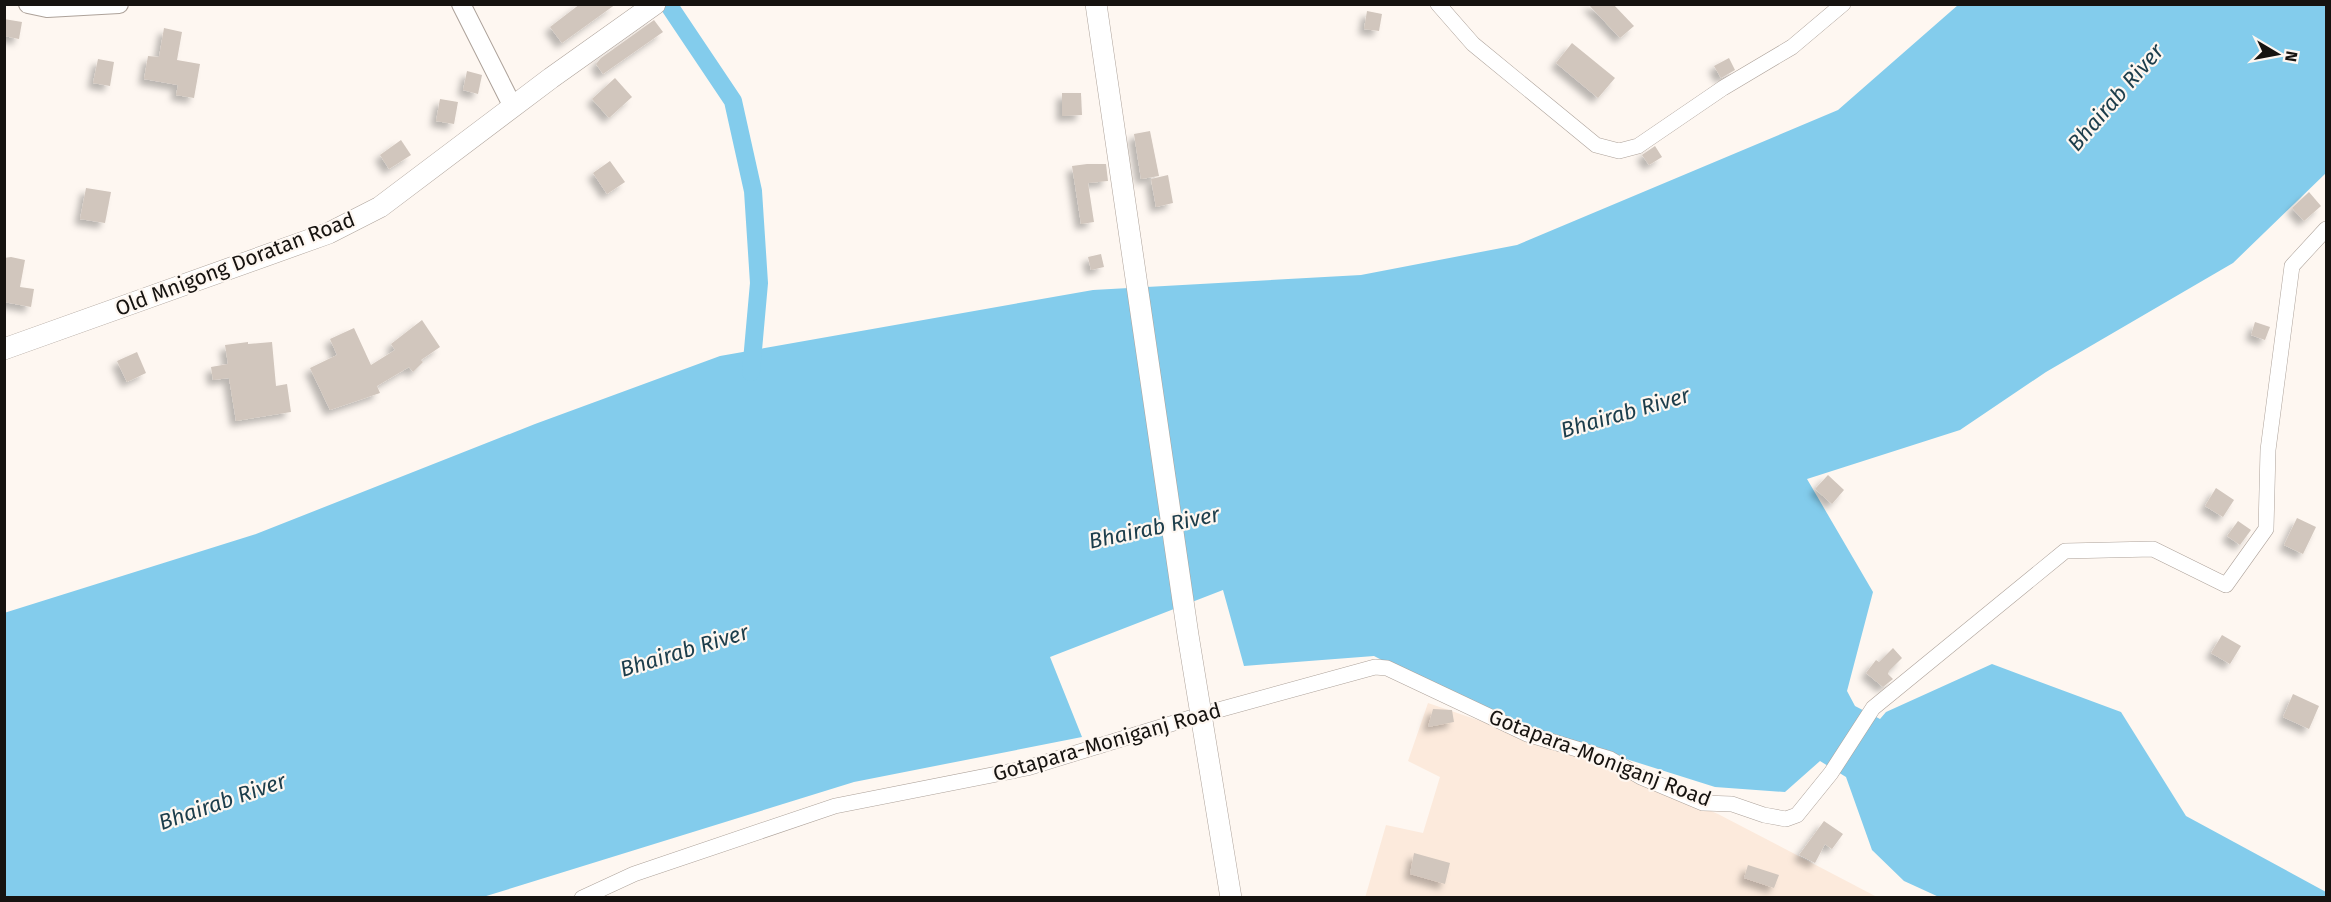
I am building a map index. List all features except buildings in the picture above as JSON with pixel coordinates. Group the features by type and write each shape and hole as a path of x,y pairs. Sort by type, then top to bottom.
{"main road":[{"name":"Old Mnigong Doratan Road","path":"4,349 329,233 380,207 513,106 655,4"},
{"path":"1096,4 1188,635 1231,897"}],"street":[{"path":"28,4 47,8 119,4"},
{"path":"461,4 513,106"},
{"path":"1438,4 1473,44 1596,146 1619,151 1638,146 1723,88 1792,47 1843,4"},
{"name":"Gotapara-Moniganj Road","path":"582,897 634,874 835,806 1027,768 1200,715 1375,667 1387,668 1527,734 1610,759 1641,777 1703,803 1731,804 1786,819 1797,815 1831,773 1872,708 2065,551 2153,549 2226,585 2266,529 2268,450 2292,266 2326,229"}],"shaded area":[{"path":"1428,703 1568,751 1718,814 1877,897 1365,898 1386,825 1423,833 1440,777 1408,761"}],"water":[{"name":"Bhairab River","path":"1958,5 2326,5 2326,173 2233,263 2046,372 1960,430 1807,479 1873,592 1847,691 1855,706 1880,719 1886,712 1992,664 2121,712 2186,816 2326,892 2326,897 1939,897 1904,881 1872,850 1846,777 1820,761 1785,792 1715,787 1493,717 1374,656 1244,666 1223,590 1050,657 1082,737 854,782 483,897 5,897 4,613 256,534 535,424 720,356 1093,290 1361,275 1517,245 1838,110"}],"waterway":[{"path":"670,7 733,101 753,191 759,283 751,372"}]}
